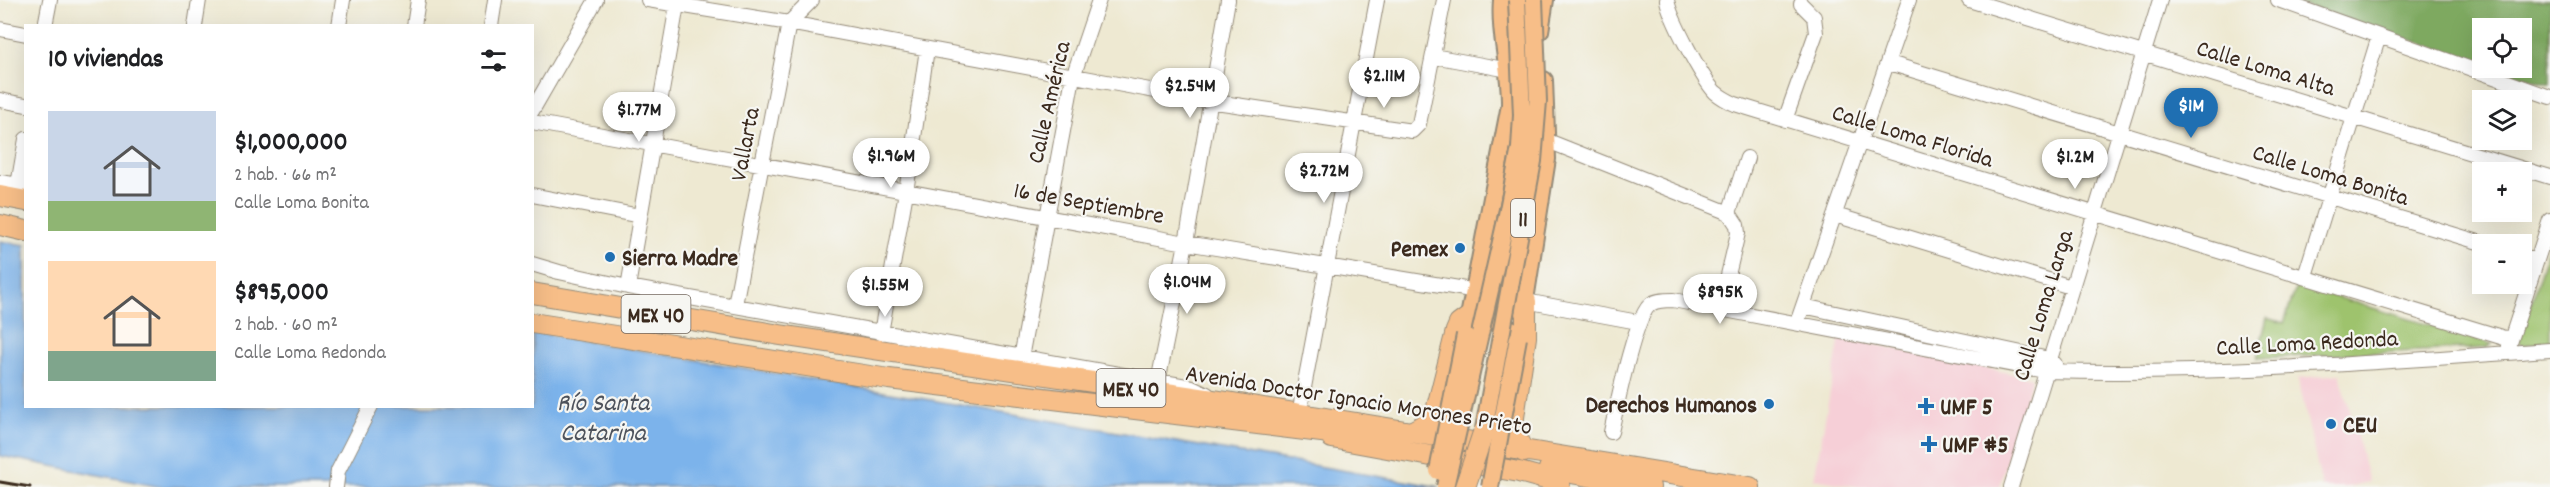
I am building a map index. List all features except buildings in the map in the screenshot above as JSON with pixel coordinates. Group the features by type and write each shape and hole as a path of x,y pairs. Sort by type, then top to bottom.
{"highway":[{"path":"0,196 24,193"},
{"path":"0,213 24,218"},
{"path":"0,225 24,231"},
{"name":"MEX 40","path":"534,280 784,327 868,348"},
{"name":"Avenida Doctor Ignacio Morones Prieto","path":"534,293 780,335 1226,402 1750,487"},
{"path":"1524,452 1512,424 1526,337 1526,301"},
{"name":"MEX 40","path":"534,305 723,339 947,373 1056,398"},
{"name":"Avenida Doctor Ignacio Morones Prieto","path":"534,323 720,355 917,383 1357,436 1650,487"},
{"path":"1411,432 1428,423 1435,415 1456,331 1459,324 1468,326"},
{"path":"1271,425 1519,472 1550,480 1560,487"},
{"path":"1465,487 1483,433"}],"main road":[{"path":"1437,487 1444,437 1507,129 1510,105 1509,70 1502,33 1502,0"},
{"name":"11","path":"1446,487 1520,148 1522,87 1517,0"},
{"path":"1490,487 1526,301 1548,141 1540,42 1541,1"},
{"name":"11","path":"1473,487 1533,161 1538,101 1541,1"},
{"path":"1482,250 1487,267 1501,276 1515,276 1531,268"},
{"path":"1468,326 1494,320 1518,335"}],"street":[{"path":"45,24 50,0"},
{"path":"195,24 199,0"},
{"path":"339,24 343,0"},
{"path":"414,24 418,0"},
{"path":"491,24 495,0"},
{"path":"534,108 596,0"},
{"path":"648,0 789,23 1209,101 1415,131 1419,124 1444,0"},
{"path":"789,23 812,0"},
{"name":"Calle América","path":"1021,358 1072,77 1099,0"},
{"path":"1158,382 1186,243 1228,0"},
{"path":"1299,414 1329,266 1377,0"},
{"name":"Calle Loma Florida","path":"1667,0 1670,13 1715,92 1735,104 2305,276 2509,346"},
{"path":"1797,323 1909,0"},
{"name":"Calle Loma Alta","path":"1969,0 2550,177"},
{"name":"Calle Loma Larga","path":"2011,487 2160,0"},
{"path":"2278,0 2550,97"},
{"path":"1785,120 1816,33 1814,17 1801,4"},
{"path":"628,286 655,144 677,5"},
{"name":"Vallarta","path":"735,305 764,164 789,23"},
{"path":"0,29 24,34"},
{"path":"2305,276 2379,36"},
{"path":"881,333 906,192 927,49"},
{"path":"1433,56 1509,70"},
{"name":"Calle Loma Bonita","path":"1888,63 2472,240"},
{"path":"0,100 24,105"},
{"name":"16 de Septiembre","path":"534,122 1046,218 1475,290 1638,322"},
{"path":"1548,141 1729,213 1737,225 1738,233 1720,309"},
{"path":"1729,213 1747,158"},
{"path":"0,182 24,193"},
{"path":"534,195 640,216"},
{"path":"1834,215 2071,287"},
{"path":"2509,346 2550,220"},
{"path":"2532,259 2537,260"},
{"path":"534,264 628,286 1192,387 1226,402"},
{"name":"Calle Loma Redonda","path":"1638,322 1650,304 1664,300 2047,365"},
{"name":"Calle Loma Redonda","path":"1803,306 2047,365 2066,372 2106,374 2270,368 2509,346 2550,351"},
{"path":"1611,432 1638,322"},
{"path":"336,487 338,471 370,408"}],"shaded area":[{"name":"UMF 5","path":"1840,337 2032,378 1999,487 1861,487 1814,479"},
{"name":"CEU","path":"2340,374 2369,482 2346,487 2322,487 2298,378"}],"green space":[{"path":"2288,0 2550,0 2550,85 2527,78 2532,78 2532,18 2472,18 2472,60"},
{"path":"2550,242 2550,343 2523,345 2519,342"},
{"path":"2297,285 2492,344 2487,348 2257,358 2267,318 2284,323"}],"water":[{"name":"Río Santa Catarina","path":"0,241 24,245 24,408 534,408 534,332 1440,487 161,487 0,456"}],"railway":[{"path":"0,482 30,487"}],"place":[{"name":"Pemex","path":"1460,248"},
{"name":"Sierra Madre","path":"610,257"},
{"name":"Derechos Humanos","path":"1769,404"},
{"name":"UMF 5","path":"1926,406"},
{"name":"CEU","path":"2331,424"},
{"name":"UMF #5","path":"1929,444"}]}
